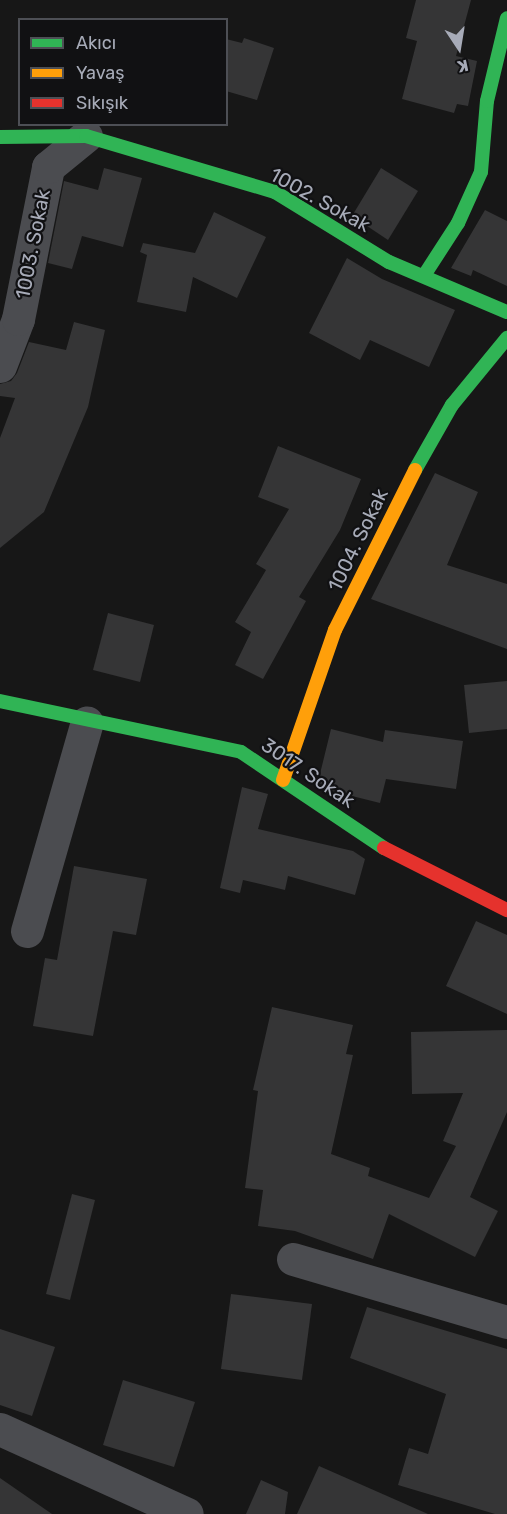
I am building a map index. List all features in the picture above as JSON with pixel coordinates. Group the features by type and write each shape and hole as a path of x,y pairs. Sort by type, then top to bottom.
{"street":[{"path":"425,274 459,223 481,172 487,100 507,18"},
{"name":"1002. Sokak","path":"0,137 86,136 274,192 389,262 425,274 507,312"},
{"name":"1003. Sokak","path":"0,366 18,319 48,167 86,136"},
{"name":"1004. Sokak","path":"283,780 335,630 394,507 452,405 507,338"},
{"name":"3017. Sokak","path":"0,701 87,722 186,737 241,752 381,847 507,910"},
{"path":"27,931 87,722"},
{"path":"293,1259 507,1322"},
{"path":"0,1429 187,1514"}],"building":[{"path":"416,0 471,0 456,56 477,61 468,106 457,104 454,113 402,99 417,41 406,38"},
{"path":"244,38 274,48 257,100 228,92 228,40 242,43"},
{"path":"104,168 142,178 123,247 82,236 72,269 48,263 64,181 98,190"},
{"path":"381,168 418,191 388,240 352,216"},
{"path":"485,210 507,221 507,286 473,270 471,276 451,268"},
{"path":"214,212 266,237 237,298 193,277 186,312 137,302 147,255 140,252 143,243 195,253"},
{"path":"347,258 382,279 455,310 429,367 370,340 360,360 309,333"},
{"path":"74,322 105,330 88,407 44,512 0,548 0,438 15,398 0,396 0,384 11,381 17,373 29,342 66,350"},
{"path":"278,446 361,479 340,530 299,597 306,601 263,679 235,665 251,632 235,622 266,570 256,564 289,509 258,497"},
{"path":"435,473 478,492 447,565 507,584 507,649 371,599"},
{"path":"108,613 154,625 140,682 93,670"},
{"path":"507,681 507,729 469,733 464,685"},
{"path":"331,729 383,742 385,730 463,741 456,789 386,779 380,803 332,791 318,782"},
{"path":"242,787 268,794 258,829 353,851 365,859 355,895 288,876 285,890 243,880 240,893 220,888"},
{"path":"74,866 147,879 136,935 113,931 93,1036 33,1026 45,958 57,960"},
{"path":"476,921 507,935 507,1014 446,986"},
{"path":"272,1007 353,1025 346,1054 353,1055 331,1154 370,1168 368,1176 429,1198 456,1146 443,1141 463,1093 412,1094 411,1032 507,1030 507,1112 470,1197 498,1211 475,1257 389,1214 373,1259 295,1231 258,1226 263,1190 245,1188 258,1091 253,1090"},
{"path":"72,1194 95,1200 70,1300 46,1294"},
{"path":"231,1294 312,1304 302,1380 221,1369"},
{"path":"367,1307 507,1349 507,1514 495,1514 398,1485 409,1448 428,1454 446,1394 350,1358"},
{"path":"0,1329 55,1347 32,1416 0,1405"},
{"path":"123,1380 195,1402 174,1467 103,1445"},
{"path":"319,1466 428,1514 297,1514"},
{"path":"0,1478 52,1514 0,1514"},
{"path":"261,1480 288,1492 285,1514 246,1514"}],"traffic: fast":[{"path":"425,274 458,223 481,172 487,101 507,18"},
{"path":"0,137 86,136 275,192 389,262 507,312"},
{"path":"415,470 452,405 507,338"},
{"path":"0,701 241,752 384,848"}],"traffic: slow":[{"path":"283,780 335,630 415,470"}],"traffic: jam":[{"path":"384,848 507,910"}]}
